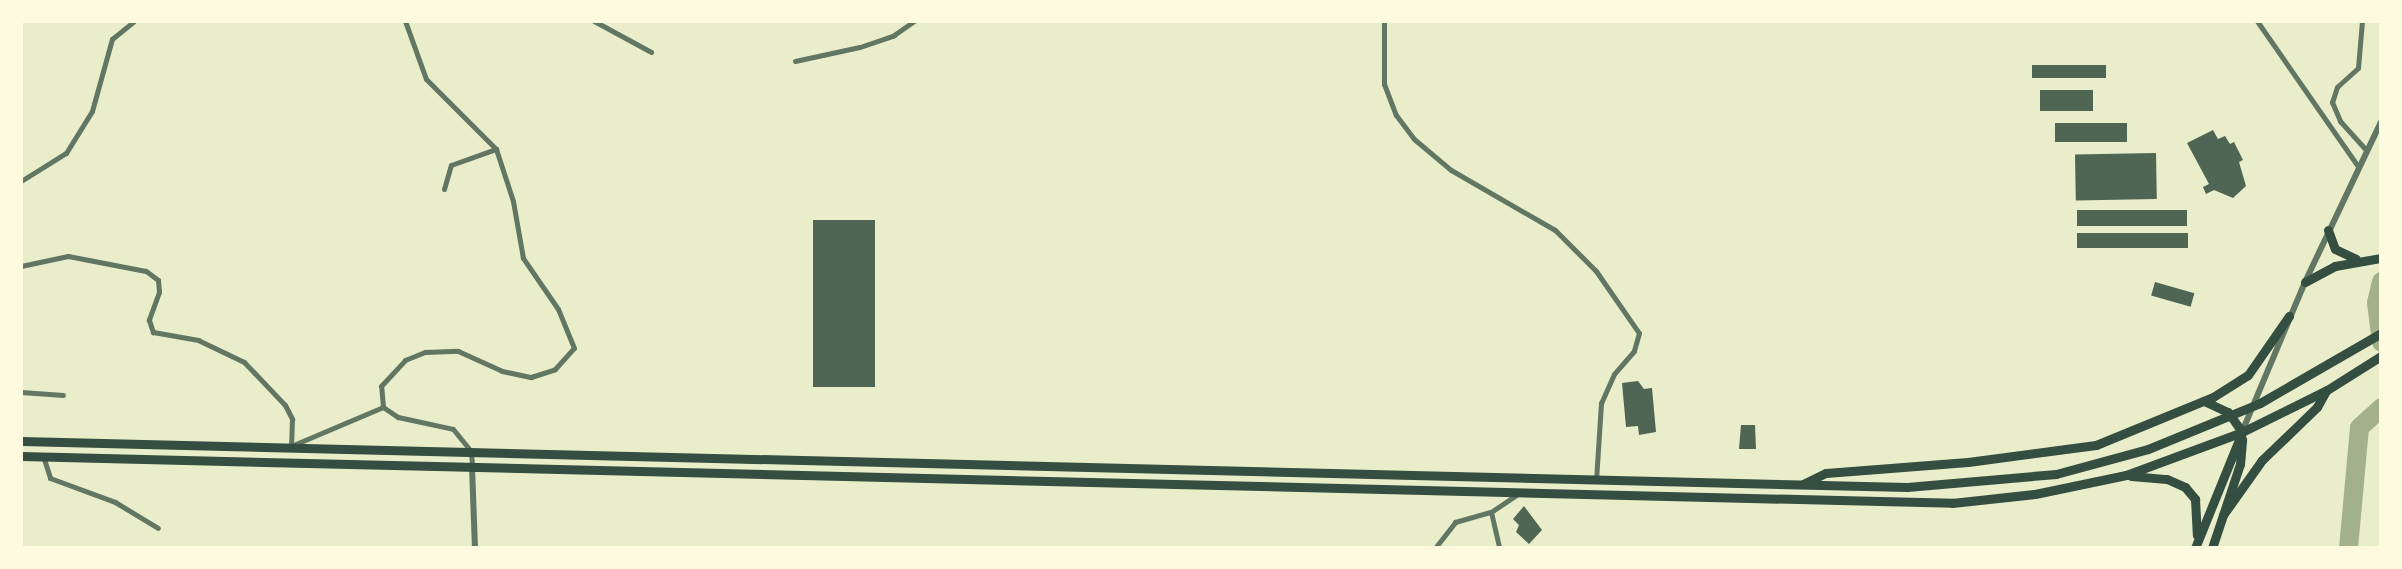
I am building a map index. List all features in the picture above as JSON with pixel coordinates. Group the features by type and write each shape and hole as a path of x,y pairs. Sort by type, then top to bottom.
{"highway":[{"path":"2328,230 2335,249 2358,260"},
{"path":"2305,282 2358,260 2381,258"},
{"path":"1801,485 1826,473 1968,462 2096,445 2204,401 2248,375 2289,316"},
{"path":"21,442 291,446 1596,481 1907,486 2015,480 2096,465 2218,422 2315,374 2381,333"},
{"path":"21,456 1908,504 2024,496 2126,475 2242,432 2327,390 2381,356"},
{"path":"2223,515 2262,460 2317,407 2327,390"},
{"path":"2204,401 2228,412 2242,432 2240,464 2212,548"},
{"path":"2196,546 2242,432"},
{"path":"2126,475 2167,479 2185,487 2198,514 2196,546"}],"street":[{"path":"21,181 66,153 92,111 112,39 134,21"},
{"path":"383,407 381,386 405,360 425,352 458,351 502,372 531,377 555,369 572,354 574,348 558,309 523,258 513,201 496,149 426,79 405,21"},
{"path":"594,21 651,52"},
{"path":"795,61 860,47 894,35 914,21"},
{"path":"1384,21 1384,84 1396,115 1414,139 1451,170 1555,230 1597,271 1639,333 1634,351 1614,373 1601,403 1596,481"},
{"path":"2257,21 2357,165"},
{"path":"2362,21 2358,68 2337,87 2332,102 2340,121 2366,150"},
{"path":"2242,432 2289,316 2357,165 2381,122"},
{"path":"444,189 451,165 496,149"},
{"path":"21,266 68,256 146,271 158,280 159,292 149,320 153,332 198,340 244,362 285,405 292,419 291,446 383,407"},
{"path":"21,392 63,395"},
{"path":"383,407 398,417 453,429 471,452 475,548"},
{"path":"43,456 50,478 115,502 158,528"},
{"path":"1435,548 1455,522 1491,512 1520,493"},
{"path":"1491,512 1499,548"}],"building":[{"path":"2032,65 2106,65 2106,78 2032,78"},
{"path":"2040,90 2093,90 2093,111 2040,111"},
{"path":"2055,123 2127,123 2127,142 2055,142"},
{"path":"2213,130 2218,139 2225,136 2230,144 2234,142 2243,160 2239,162 2246,186 2233,198 2214,190 2206,194 2203,187 2209,184 2187,143"},
{"path":"2156,153 2157,199 2076,200 2075,154"},
{"path":"2077,210 2187,210 2187,226 2077,226"},
{"path":"813,220 875,220 875,387 813,387"},
{"path":"2077,233 2188,233 2188,248 2077,248"},
{"path":"2155,282 2194,293 2191,307 2151,295"},
{"path":"1638,381 1644,389 1652,388 1656,432 1639,435 1638,426 1626,427 1622,383"},
{"path":"1741,425 1755,425 1756,449 1739,449"},
{"path":"1524,506 1542,530 1529,544 1516,532 1519,525 1513,519"}],"waterway":[{"path":"2381,281 2376,302 2381,342"},
{"path":"2348,548 2359,427 2381,407"}]}
